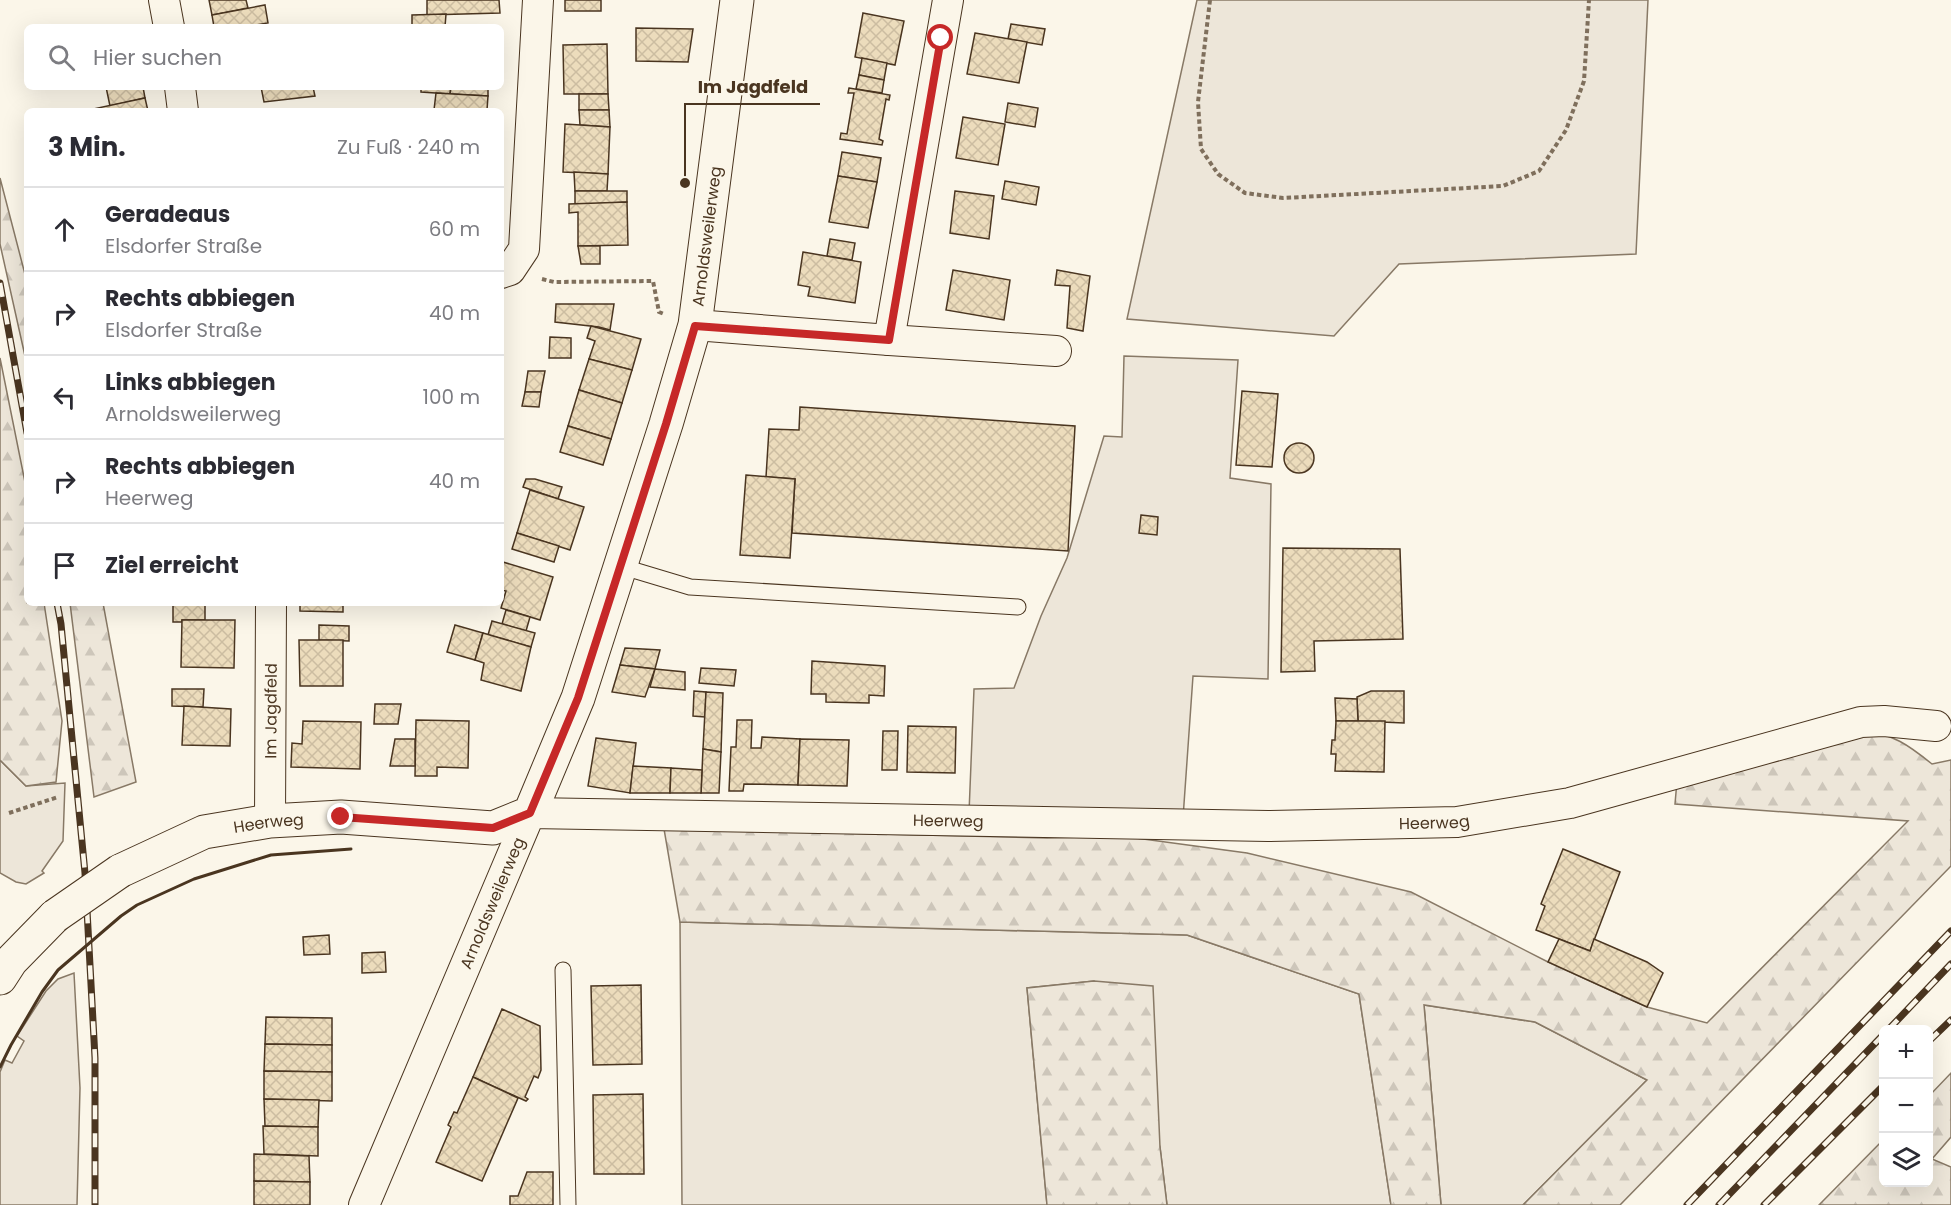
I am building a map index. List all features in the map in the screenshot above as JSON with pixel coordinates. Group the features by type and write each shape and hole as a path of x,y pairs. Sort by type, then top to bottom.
{"street":[{"path":"164,0 168,24"},
{"path":"505,272 524,249 538,0"},
{"name":"Arnoldsweilerweg","path":"364,1205 578,698 666,424 695,326 737,0"},
{"path":"889,340 948,0"},
{"path":"180,90 183,108"},
{"path":"695,326 1056,351"},
{"name":"Im Jagdfeld","path":"270,821 271,606"},
{"name":"Heerweg","path":"4,963 56,916 120,871 204,832 270,821 341,817 493,828 530,813 1268,826 1457,822 1570,803 1861,722 1884,721 1936,726"}],"lane":[{"path":"620,566 690,587 1018,607"},
{"path":"563,970 568,1205"}],"path":[{"path":"1210,0 1198,102 1201,149 1218,174 1245,193 1283,198 1503,186 1539,171 1566,130 1584,81 1589,0"},
{"path":"505,272 554,282 653,281 659,312"},
{"path":"9,813 58,797"}],"green space":[{"path":"1197,0 1648,0 1636,254 1399,264 1334,336 1127,319"},
{"path":"0,178 24,270 24,352 0,244"},
{"path":"1124,356 1238,360 1230,478 1271,484 1268,679 1193,676 1183,818 969,813 974,689 1014,688 1041,616 1067,558 1104,436 1122,437"},
{"path":"0,358 24,477 24,606 44,606 62,721 56,782 26,786 0,760"},
{"path":"70,606 104,606 136,782 94,797"},
{"path":"1862,729 1900,741 1932,764 1951,760 1951,866 1620,1205 1523,1205 1647,1080 1535,1022 1424,1005 1441,1205 1391,1205 1359,994 1187,935 680,922 664,829 1047,838 1121,836 1247,853 1411,892 1548,962 1647,1007 1707,1023 1908,821 1675,804 1677,781"},
{"path":"0,760 26,786 65,783 63,841 42,871 44,873 26,884 16,882 0,873"},
{"path":"680,922 1187,935 1359,994 1391,1205 1167,1205 1160,1147 1094,981 1027,988 1047,1205 682,1205"},
{"path":"74,973 80,1088 77,1205 0,1205 0,1072 5,1060 12,1063 24,1041 17,1036 46,991 58,979"},
{"path":"1094,981 1153,986 1160,1147 1167,1205 1047,1205 1027,988"},
{"path":"1424,1005 1535,1022 1647,1080 1523,1205 1441,1205"},
{"path":"1951,1073 1951,1137 1933,1158 1933,1133 1933,1092"},
{"path":"1879,1144 1879,1187 1933,1187 1933,1159 1951,1167 1951,1205 1819,1205"}],"building":[{"path":"209,0 246,0 248,8 212,15"},
{"path":"427,0 499,0 500,13 427,15"},
{"path":"565,0 601,0 601,11 565,11"},
{"path":"265,5 268,23 214,24 212,15"},
{"path":"863,13 904,21 895,65 855,57"},
{"path":"446,14 445,24 412,24 412,15"},
{"path":"1011,24 1045,29 1042,45 1008,39"},
{"path":"636,28 693,29 688,62 636,61"},
{"path":"975,33 1027,42 1019,83 967,74"},
{"path":"607,44 608,94 564,94 563,45"},
{"path":"862,58 887,63 884,80 859,75"},
{"path":"859,75 884,80 882,93 856,89"},
{"path":"849,88 890,95 889,100 886,99 879,139 883,141 882,145 840,139 841,133 847,134 854,93 848,93"},
{"path":"107,90 144,90 145,98 110,106"},
{"path":"262,90 314,90 315,96 264,102"},
{"path":"421,90 451,90 450,94 421,92"},
{"path":"451,90 488,90 488,96 450,94"},
{"path":"436,93 488,96 487,108 434,108"},
{"path":"579,94 608,94 609,110 579,110"},
{"path":"145,98 147,108 98,108"},
{"path":"1008,103 1038,108 1035,127 1005,122"},
{"path":"579,110 609,110 610,127 580,125"},
{"path":"963,117 1005,124 998,165 956,158"},
{"path":"565,124 610,127 608,174 563,172"},
{"path":"842,152 881,158 877,182 838,176"},
{"path":"574,172 608,174 607,191 575,191"},
{"path":"838,176 877,182 868,228 829,222"},
{"path":"1005,181 1039,187 1036,205 1002,199"},
{"path":"575,191 627,191 627,202 575,205"},
{"path":"955,191 994,196 989,239 950,233"},
{"path":"627,202 628,245 578,246 578,212 569,213 569,204"},
{"path":"830,239 855,243 852,260 827,256"},
{"path":"578,246 600,246 600,264 581,264"},
{"path":"803,252 861,262 855,303 808,296 810,287 798,285"},
{"path":"953,270 1010,280 1004,320 946,310"},
{"path":"1057,270 1090,276 1083,331 1067,328 1070,286 1055,285"},
{"path":"556,304 614,304 610,330 555,322"},
{"path":"591,326 641,339 632,370 589,359 595,341 587,338"},
{"path":"550,337 571,338 571,358 549,358"},
{"path":"589,359 632,370 622,403 579,390"},
{"path":"528,371 545,371 541,392 525,392"},
{"path":"579,390 622,403 611,439 568,426"},
{"path":"1242,391 1278,394 1272,467 1236,465"},
{"path":"525,392 541,392 539,407 522,406"},
{"path":"800,407 1075,426 1068,551 792,533 795,479 766,477 769,429 799,430"},
{"path":"568,426 611,439 603,465 560,452"},
{"path":"1299,443 1310,447 1314,458 1310,469 1299,473 1288,469 1284,458 1288,447"},
{"path":"746,475 795,479 790,558 740,555"},
{"path":"526,479 535,479 562,487 558,499 523,487"},
{"path":"530,490 584,507 570,550 517,533"},
{"path":"1141,515 1158,517 1157,535 1139,533"},
{"path":"517,533 559,546 554,562 512,549"},
{"path":"1283,548 1400,549 1403,639 1314,641 1315,671 1281,672"},
{"path":"504,562 553,577 540,620 501,608 504,606 506,591 504,591"},
{"path":"173,606 205,606 205,620 173,622"},
{"path":"300,606 343,606 343,612 300,611"},
{"path":"506,610 530,617 526,631 502,624"},
{"path":"182,620 235,620 234,668 181,667"},
{"path":"492,621 535,633 531,647 488,635"},
{"path":"319,625 349,626 349,641 319,640"},
{"path":"455,625 483,633 475,660 447,652"},
{"path":"483,633 531,647 521,691 481,680 484,663 475,660"},
{"path":"299,640 343,640 343,686 300,686"},
{"path":"625,648 660,650 655,669 620,665"},
{"path":"812,661 885,666 884,696 869,695 869,703 826,702 826,694 811,694"},
{"path":"620,665 655,669 645,697 612,692"},
{"path":"701,668 736,670 734,686 699,683"},
{"path":"655,669 685,672 685,690 650,687"},
{"path":"172,689 204,689 203,707 172,706"},
{"path":"694,691 706,692 705,717 693,716"},
{"path":"1371,691 1404,691 1404,723 1358,721 1357,697"},
{"path":"706,692 723,693 721,752 703,749"},
{"path":"1335,698 1357,699 1358,721 1336,721"},
{"path":"375,704 401,704 398,724 374,724"},
{"path":"184,706 231,709 230,746 182,745"},
{"path":"416,720 469,721 468,768 437,767 437,776 415,776"},
{"path":"737,720 752,720 751,748 761,748 762,737 800,739 798,785 744,784 743,791 729,791 731,747 736,747"},
{"path":"303,721 361,722 360,769 291,767 292,743 302,744"},
{"path":"1336,721 1385,721 1384,772 1335,771 1336,754 1331,754 1332,740 1335,740"},
{"path":"908,726 956,727 955,773 907,772"},
{"path":"883,731 898,731 897,770 882,770"},
{"path":"596,738 636,743 630,793 588,786"},
{"path":"395,739 415,739 415,766 390,766"},
{"path":"800,739 849,740 847,786 798,785"},
{"path":"703,749 721,752 719,793 701,793"},
{"path":"633,766 671,768 670,793 630,793"},
{"path":"671,768 702,770 701,793 670,793"},
{"path":"1563,849 1620,872 1590,951 1536,930 1545,906 1541,904"},
{"path":"329,935 330,954 304,955 303,937"},
{"path":"1559,939 1590,951 1594,939 1647,962 1663,973 1647,1007 1548,962"},
{"path":"385,952 386,972 362,973 362,953"},
{"path":"641,985 642,1064 593,1065 591,986"},
{"path":"502,1009 540,1026 541,1070 538,1078 534,1076 525,1097 528,1099 526,1101 473,1077"},
{"path":"266,1017 332,1018 332,1045 265,1044"},
{"path":"265,1044 332,1045 332,1072 264,1071"},
{"path":"264,1071 332,1072 332,1101 264,1099"},
{"path":"473,1077 518,1098 482,1181 436,1162 451,1127 448,1125 454,1112 457,1113"},
{"path":"643,1094 644,1174 594,1174 593,1095"},
{"path":"264,1099 319,1100 318,1127 265,1126"},
{"path":"263,1126 318,1127 318,1156 264,1154"},
{"path":"254,1154 309,1156 310,1182 254,1181"},
{"path":"527,1172 553,1172 553,1205 510,1205 510,1196 518,1196"},
{"path":"254,1181 310,1182 310,1205 254,1205"}],"railway":[{"path":"0,283 24,416"},
{"path":"58,606 85,873 95,1058 95,1205"},
{"path":"1687,1205 1951,931"},
{"path":"1893,1025 1951,964"},
{"path":"1933,1037 1951,1020"},
{"path":"1719,1205 1879,1039"},
{"path":"1764,1205 1879,1090"}],"wall":[{"path":"0,1067 42,992 58,970 137,905 194,879 271,855 351,849"}],"place":[{"name":"Im Jagdfeld","path":"685,183"}],"route":[{"path":"341,817 493,828 530,813 578,698 695,326 889,340 941,38"}]}
